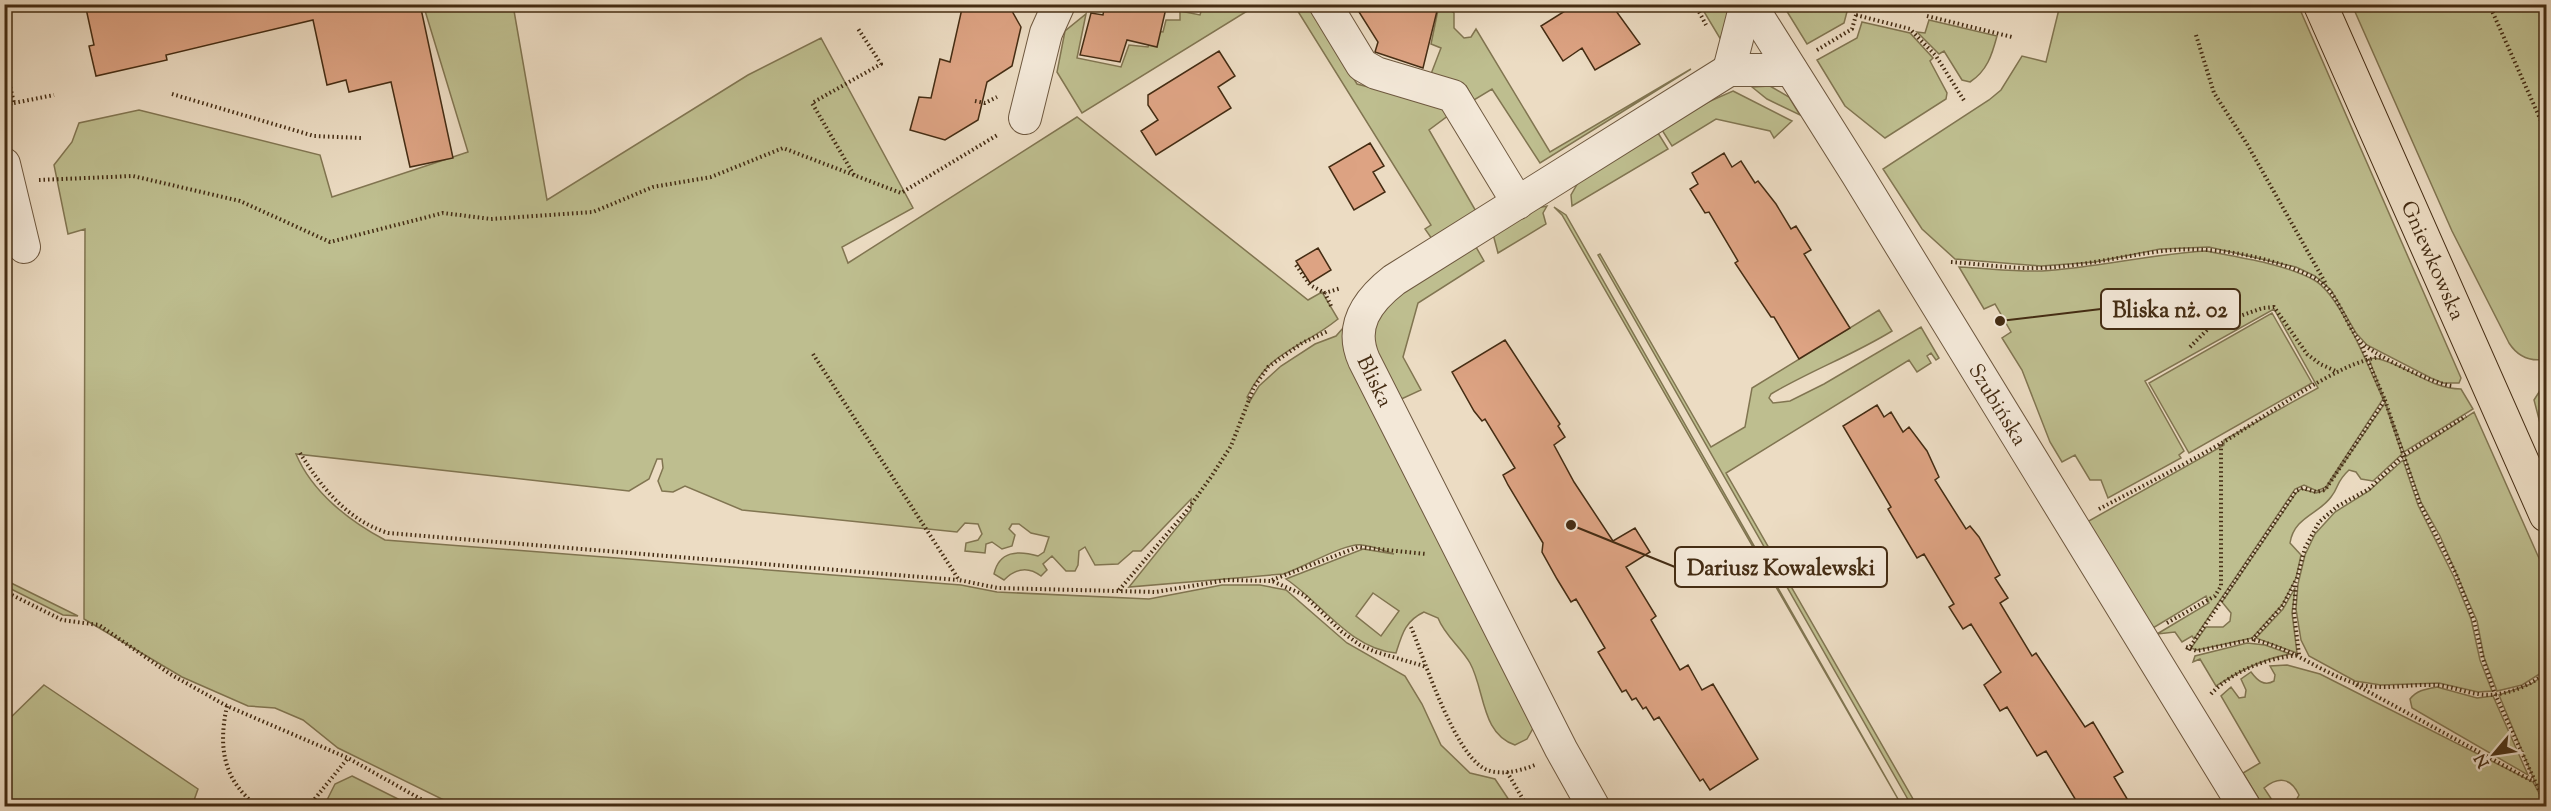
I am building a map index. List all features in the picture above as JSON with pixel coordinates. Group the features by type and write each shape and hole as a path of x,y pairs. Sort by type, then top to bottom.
{"main road":[{"name":"Gniewkowska","path":"2320,4 2547,515"}],"street":[{"path":"1025,118 1046,33 1059,4"},
{"path":"1325,4 1362,65 1371,71 1453,96 1518,203"},
{"path":"1729,70 1748,4"},
{"name":"Szubińska","path":"1748,4 1800,62 2072,524 2151,633 2167,680 2244,807"},
{"path":"1362,315 1375,296 1394,280 1729,70 1800,62"},
{"path":"6,172 24,247"},
{"name":"Bliska","path":"1362,315 1358,343 1364,360 1561,749 1593,807"}],"path":[{"path":"1093,4 1104,9"},
{"path":"1800,62 1852,29 1856,15 1854,4"},
{"path":"1998,4 2018,9"},
{"path":"2489,4 2547,132"},
{"path":"1856,15 1910,29 1936,56 1965,102"},
{"path":"1928,16 2012,37"},
{"path":"855,176 813,103 881,64 857,27"},
{"path":"2196,35 2214,93 2247,144 2358,339 2385,400 2420,504 2456,574 2474,621 2482,660 2495,694 2534,782 2547,805"},
{"path":"4,61 14,103"},
{"path":"172,94 314,136 362,138"},
{"path":"4,105 54,95"},
{"path":"6,172 133,177 240,201 330,242 443,213 491,219 593,212 653,187 711,177 783,148 901,194 1025,118"},
{"path":"1951,262 2039,268 2095,264 2162,251 2205,249 2292,269 2314,278 2329,290"},
{"path":"1296,265 1310,285 1325,293"},
{"path":"2190,347 2211,326 2263,308 2274,307 2307,354 2319,364 2338,373"},
{"path":"1119,591 1185,513 1211,477 1231,446 1254,387 1268,367 1302,343 1362,315"},
{"path":"2358,339 2367,349 2381,357 2447,386 2491,389"},
{"path":"813,354 959,580"},
{"path":"2072,524 2221,443 2338,373 2366,358 2381,357"},
{"path":"2253,639 2283,605 2296,578 2305,548 2319,522 2338,506 2369,489 2404,455 2491,389"},
{"path":"2167,680 2296,491 2303,488 2316,492 2325,490 2385,400"},
{"path":"2151,633 2215,596 2221,586 2221,443"},
{"path":"300,453 332,497 350,514 369,526 388,533 959,580 998,588 1156,592 1226,580 1272,581 1304,595 1342,632 1360,645 1427,667"},
{"path":"1272,581 1359,547 1464,558"},
{"path":"2296,578 2294,612 2299,655"},
{"path":"4,591 62,620 99,625 170,674 226,706 348,758 433,807"},
{"path":"1411,627 1450,722 1467,750 1485,768 1507,772 1533,766 1561,749"},
{"path":"2151,633 2197,651 2253,639 2270,643 2299,655 2534,782"},
{"path":"2190,718 2219,686 2246,669 2278,657 2299,655"},
{"path":"2350,682 2374,688 2433,685 2480,695 2523,687 2547,672"},
{"path":"226,706 221,730 225,764 242,795 257,807"},
{"path":"309,807 348,758"},
{"path":"1507,772 1527,807"}],"green space":[{"path":"423,4 513,5 547,200 748,75 821,38 913,208 842,247 848,263 1077,117 1308,300 1322,292 1338,319 1276,359 1256,381 1247,397 1250,401 1259,386 1281,366 1315,344 1336,336 1343,328 1344,340 1536,723 1527,739 1515,745 1496,731 1485,710 1470,663 1438,618 1424,612 1408,624 1396,653 1380,650 1350,634 1286,579 1363,549 1394,554 1370,546 1355,545 1335,551 1283,574 1129,587 1191,510 1191,499 1141,551 1133,551 1118,564 1095,565 1085,547 1079,551 1075,571 1066,571 1052,556 1043,564 1047,570 1041,576 1022,570 1004,580 994,574 1000,561 1010,554 1017,553 1038,556 1044,552 1049,537 1031,533 1019,524 1012,524 1009,529 1015,535 1012,546 1002,549 992,542 986,544 985,553 965,551 966,543 978,540 982,534 978,524 965,523 957,532 742,510 685,486 673,492 662,491 658,481 663,468 662,459 657,459 649,479 629,491 296,454 303,468 322,493 358,524 385,540 961,585 997,592 1149,599 1222,585 1260,585 1286,590 1347,643 1405,676 1422,704 1441,745 1470,773 1495,779 1513,806 456,806 338,748 303,720 275,708 248,706 182,677 84,619 85,229 68,234 54,165 72,142 79,123 139,110 320,155 332,197 468,152","holes":["1373,593 1399,611 1381,636 1356,616"]},
{"path":"1203,5 1257,5 1082,113 1057,72 1065,31 1086,14 1077,58 1121,67 1129,45 1148,47 1154,31 1163,32 1166,20 1180,20 1180,11 1200,15"},
{"path":"1294,5 1309,5 1357,84 1443,106 1449,115 1429,130 1477,213 1432,239 1425,229 1431,225"},
{"path":"1422,5 1442,5 1454,13 1454,28 1464,38 1471,37 1476,29 1550,152 1691,69 1540,163 1492,89 1474,100 1466,86 1386,68 1431,74 1441,48 1431,44 1438,10"},
{"path":"1700,5 1729,5 1731,12 1724,45"},
{"path":"1783,5 1838,7 1846,5 1848,8 1844,23 1807,44"},
{"path":"2060,5 2298,5 2461,378 2459,383 2443,383 2367,345 2356,333 2331,290 2315,276 2296,267 2209,247 2160,249 2095,262 2041,266 1955,259 1922,229 1883,169 1989,100 2001,90 2022,56 2046,62"},
{"path":"2352,5 2546,5 2546,359 2535,360 2525,357 2516,352 2509,343 2452,231"},
{"path":"1929,20 1997,36 1988,62 1976,78 1970,82 1962,80 1944,51 1939,54 1917,32 1925,33"},
{"path":"1862,22 1910,33 1933,58 1930,61 1947,93 1946,99 1885,138 1845,106 1817,60 1857,38"},
{"path":"1770,86 1789,97 1800,115 1767,99 1752,87"},
{"path":"1733,91 1792,121 1774,138 1770,131 1716,119 1672,146 1662,130 1708,102"},
{"path":"1658,133 1668,149 1572,206 1571,195 1579,181"},
{"path":"1547,206 1543,213 1546,224 1498,253 1493,234 1537,208"},
{"path":"1554,207 1566,215 1902,806 1562,215"},
{"path":"1471,247 1476,247 1484,261 1418,303 1403,357 1421,390 1397,401 1381,368 1374,345 1373,321 1376,309"},
{"path":"2206,251 2288,269 2314,280 2324,288 2344,316 2383,399 2326,487 2317,491 2304,485 2295,489 2194,639 2192,636 2182,642 2175,632 2157,634 2209,603 2206,596 2153,628 2087,522 2224,445 2224,440 2318,388 2274,309 2145,381 2184,451 2179,455 2181,458 2108,498 2101,480 2090,480 2075,455 2062,462 2050,442 2022,370 2002,338 2011,332 1995,304 1984,309 1959,267 2042,271"},
{"path":"1600,254 1711,447 1745,427 1752,388 1879,310 1892,331 1771,394 1769,398 1773,403 1790,401 1824,384 1921,327 1939,358 1936,360 1931,353 1927,356 1931,363 1917,372 1909,360 1726,473 1917,806 1910,803 1598,255"},
{"path":"2272,313 2312,383 2189,453 2149,383"},
{"path":"2375,358 2397,365 2438,385 2461,389 2473,409 2404,452 2369,359"},
{"path":"2546,381 2546,446 2534,400"},
{"path":"2385,403 2402,454 2373,481 2361,479 2356,472 2349,470 2326,503 2296,527 2290,543 2301,555 2296,578 2282,605 2252,638 2197,650 2191,648 2206,627 2223,627 2230,621 2231,613 2222,602 2296,493 2301,489 2316,493 2325,490"},
{"path":"2474,412 2546,574 2546,670 2522,685 2497,691 2484,657 2477,621 2440,536 2421,502 2405,457"},
{"path":"2403,460 2418,505 2454,577 2471,619 2480,660 2492,691 2478,692 2439,683 2381,685 2355,681 2309,656 2301,640 2296,609 2298,584 2305,555 2315,534 2335,512 2369,491"},
{"path":"5,580 78,616 63,615 5,586"},
{"path":"2295,588 2292,613 2297,653 2256,638 2283,609"},
{"path":"2247,643 2265,645 2290,654 2252,666 2216,686 2200,659 2193,662 2195,656"},
{"path":"2287,665 2320,674 2533,782 2546,806 2293,806 2299,795 2296,789 2288,782 2280,780 2264,788 2276,806 2263,806 2243,773 2260,763 2221,696 2231,687 2239,698 2245,697 2246,690 2241,679 2251,672 2261,682 2270,683 2274,681 2275,675 2270,666"},
{"path":"2546,674 2546,802 2535,782 2499,695 2531,684"},
{"path":"44,685 198,789 192,806 5,806 5,723"},
{"path":"2437,687 2477,698 2493,696 2528,775 2412,708 2410,699 2413,696 2422,690"},
{"path":"352,776 412,806 330,806 326,802 335,784"}],"building":[{"path":"85,4 420,4 453,158 410,167 391,82 349,92 346,80 327,85 313,20 166,55 167,60 96,76 89,46 94,45"},
{"path":"963,4 1008,4 1021,27 1012,66 987,82 978,120 945,140 910,130 919,97 931,98 940,59 950,62"},
{"path":"1105,4 1167,4 1157,47 1127,40 1120,62 1080,55 1091,13 1103,15"},
{"path":"1354,4 1420,4 1437,11 1423,68 1375,52 1378,42"},
{"path":"1576,4 1611,4 1640,44 1595,70 1582,48 1563,61 1541,26"},
{"path":"1219,51 1235,76 1218,87 1231,108 1156,155 1141,131 1158,120 1148,105 1148,95"},
{"path":"1370,143 1384,166 1373,172 1385,192 1354,210 1329,167"},
{"path":"1724,153 1732,167 1741,161 1755,183 1758,181 1776,204 1791,229 1796,226 1811,250 1804,254 1850,328 1799,359 1774,317 1771,317 1735,263 1738,261 1709,212 1705,213 1690,189 1698,184 1692,173"},
{"path":"1318,248 1331,270 1310,283 1296,261"},
{"path":"1505,340 1560,424 1558,426 1565,437 1554,445 1574,482 1613,541 1635,528 1650,552 1626,567 1656,616 1651,620 1680,670 1688,665 1702,690 1713,684 1758,759 1710,790 1703,779 1700,781 1659,717 1654,720 1646,707 1643,709 1636,698 1632,700 1626,690 1622,692 1598,652 1605,648 1576,599 1571,602 1557,579 1542,552 1543,543 1503,475 1515,468 1485,419 1482,421 1474,411 1452,372"},
{"path":"1877,405 1884,417 1891,412 1903,432 1909,427 1927,451 1939,477 1935,480 1966,529 1970,526 1979,537 2000,575 1995,578 2008,598 2000,603 2032,656 2036,653 2085,727 2093,722 2123,772 2114,777 2132,807 2080,807 2046,751 2037,756 2007,707 2000,711 1984,685 2001,672 1971,624 1963,629 1949,607 1954,604 1924,554 1917,558 1888,509 1891,507 1843,426"}],"place":[{"name":"Bliska nż. 02","path":"2000,321"},
{"name":"Dariusz Kowalewski","path":"1571,525"}]}
